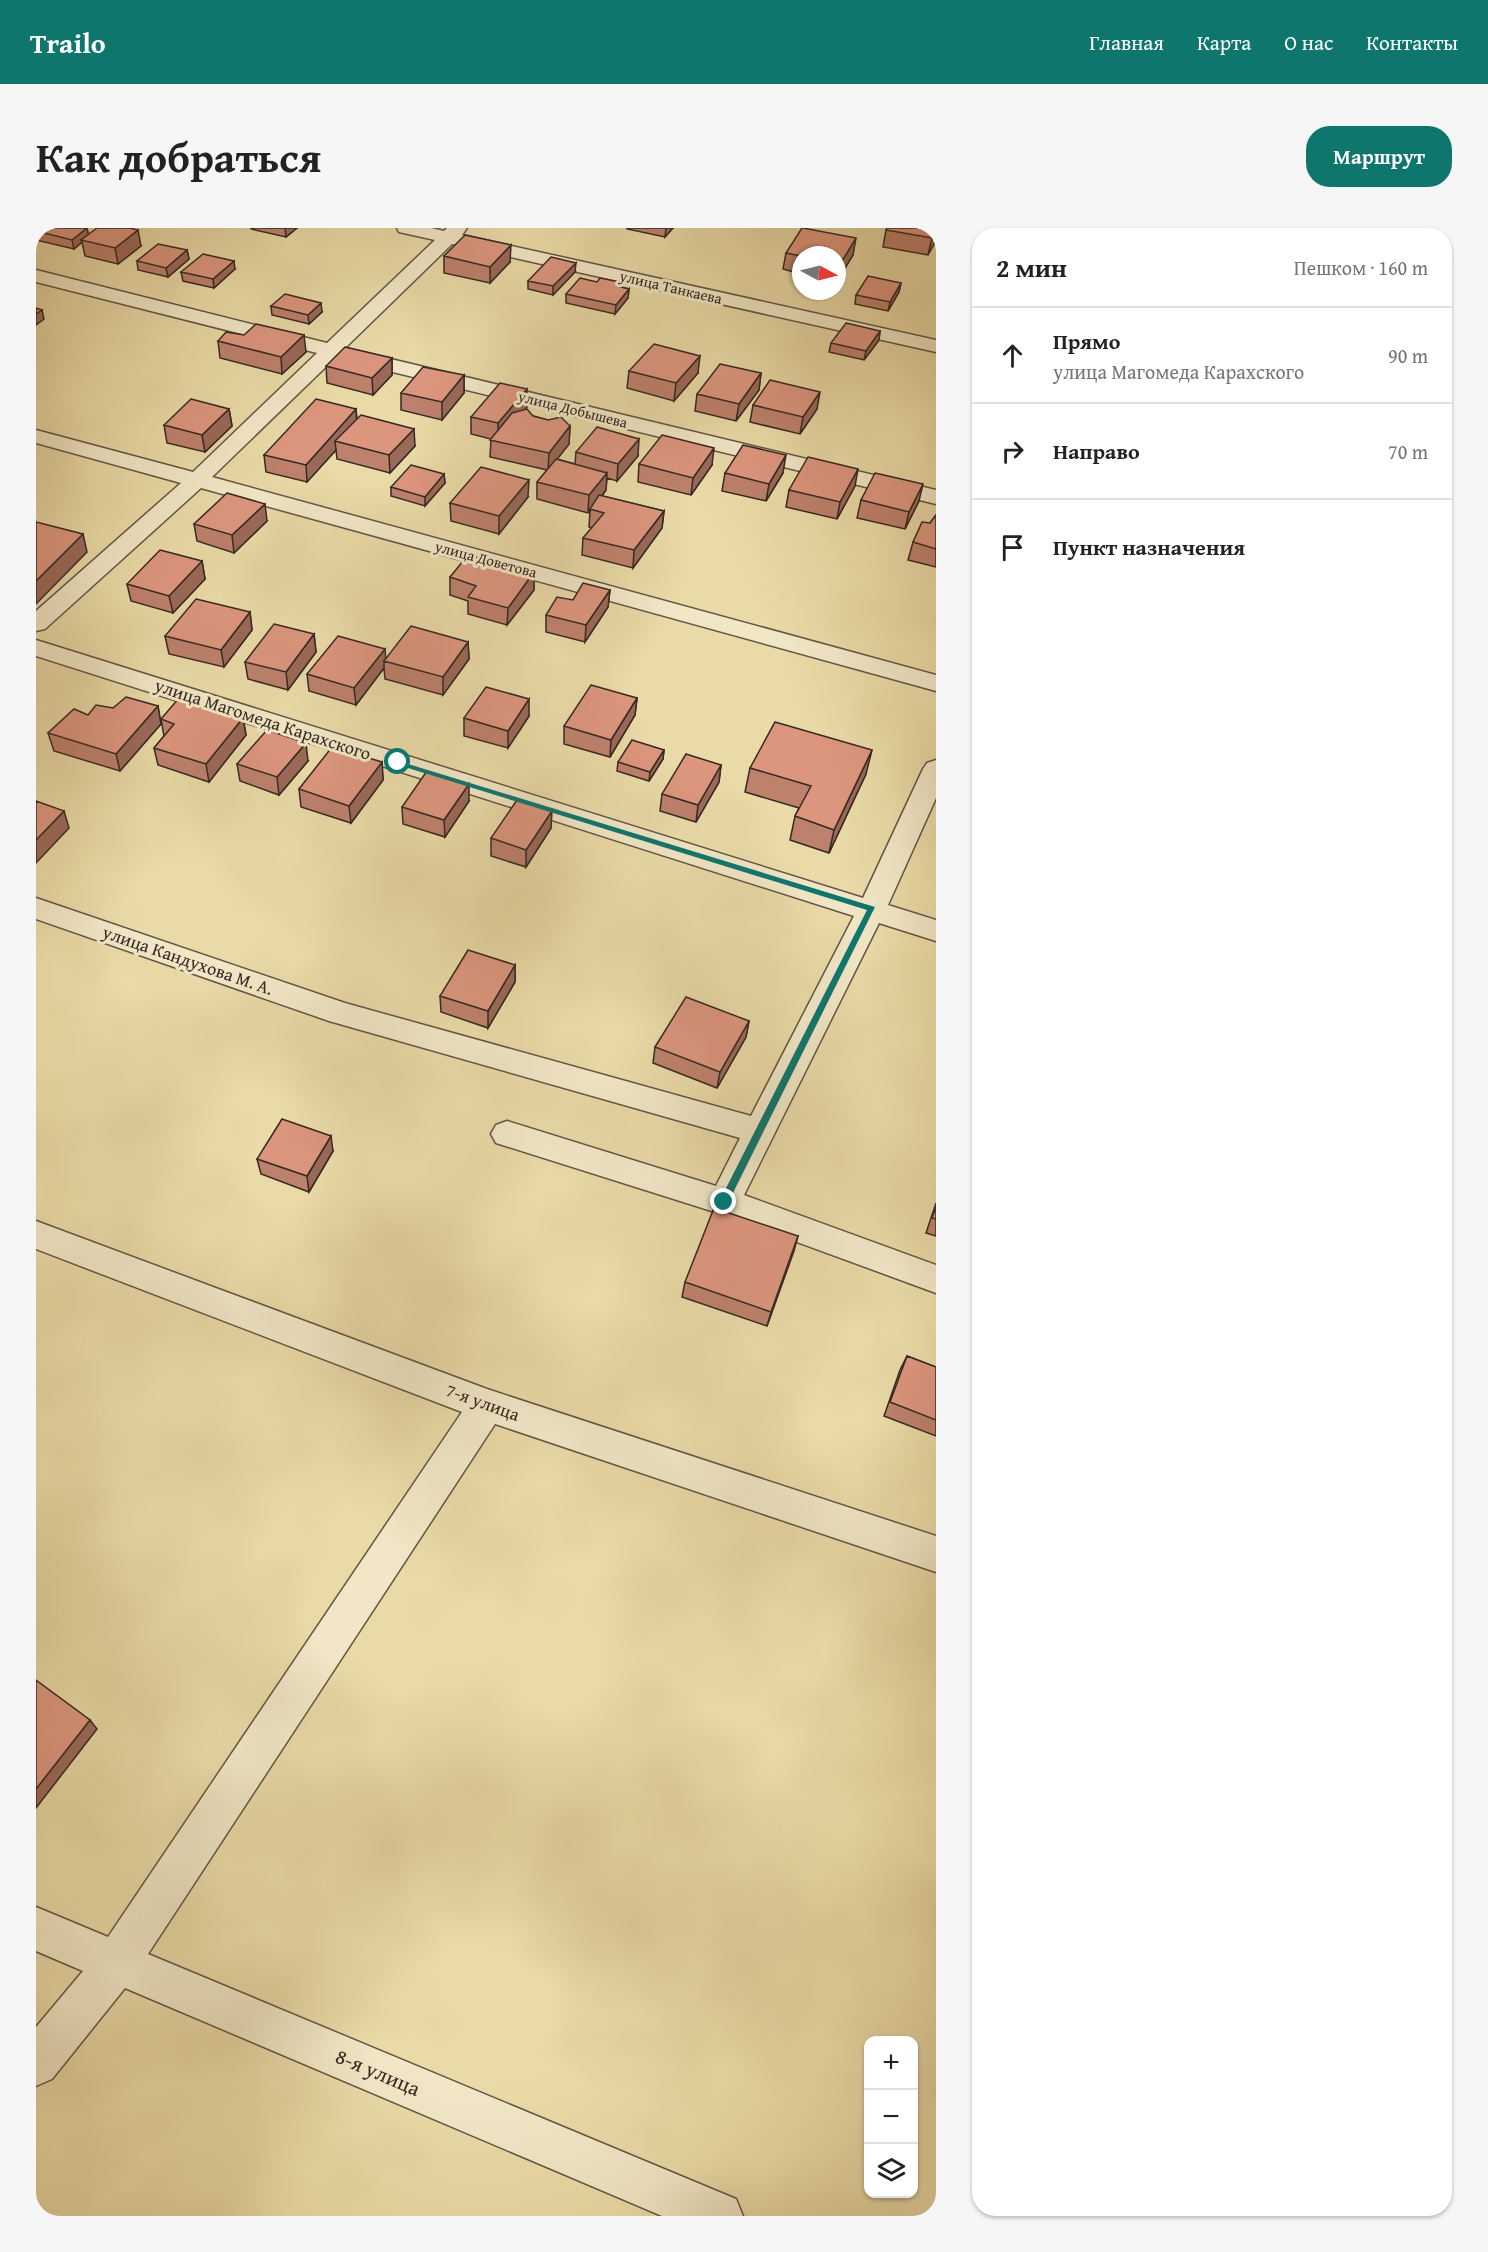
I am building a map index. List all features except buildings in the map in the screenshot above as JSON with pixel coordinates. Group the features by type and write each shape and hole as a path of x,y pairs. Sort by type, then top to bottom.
{"street":[{"name":"улица Танкаева","path":"406,228 454,233 936,346"},
{"path":"36,624 198,479 329,350 454,233"},
{"name":"улица Добышева","path":"36,276 329,350 936,497"},
{"name":"улица Доветова","path":"36,436 936,683"},
{"name":"улица Магомеда Карахского","path":"36,648 936,931"},
{"path":"724,1202 872,909 936,769"},
{"name":"улица Кандухова М. А.","path":"36,908 340,1013 759,1131"},
{"path":"507,1134 724,1202 936,1279"},
{"name":"7-я улица","path":"36,1235 487,1405 936,1554"},
{"path":"36,2063 117,1963 487,1405"},
{"name":"8-я улица","path":"36,1929 719,2216"}],"route":[{"path":"398,762 872,909 724,1202"}]}
